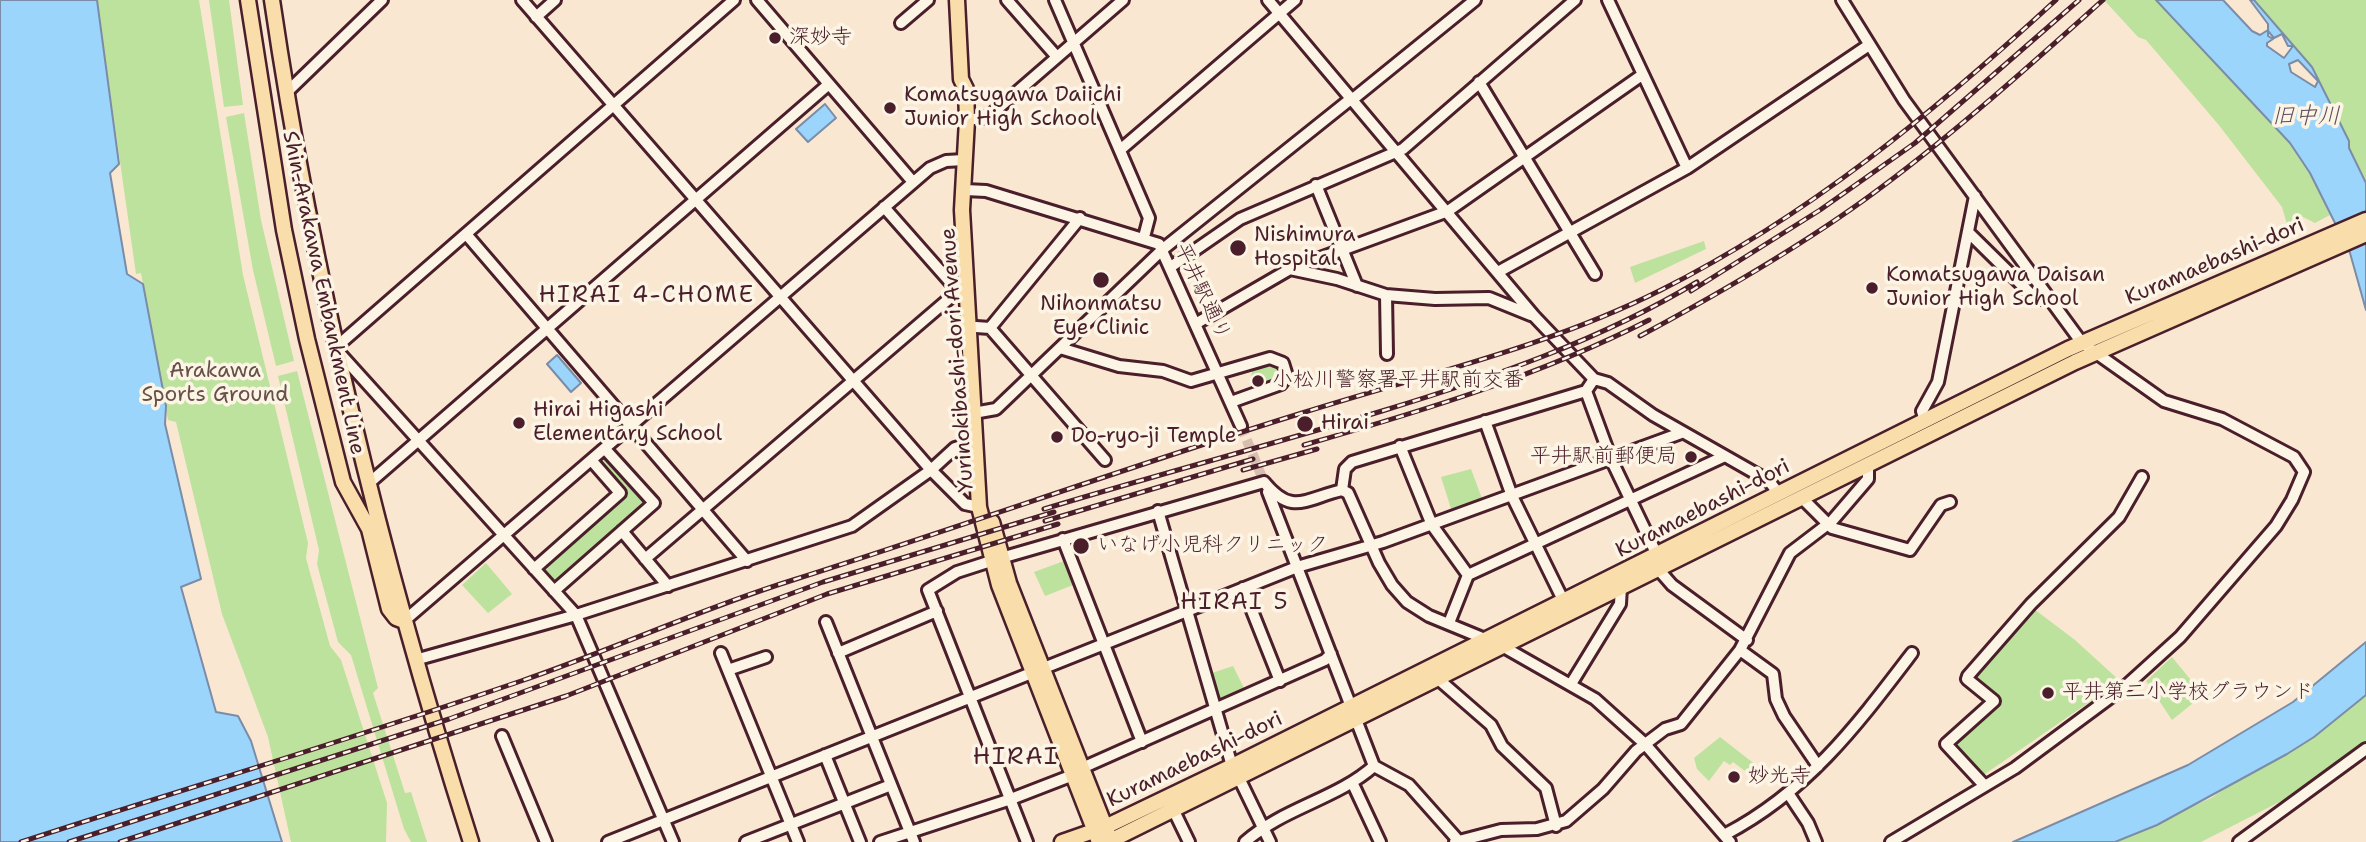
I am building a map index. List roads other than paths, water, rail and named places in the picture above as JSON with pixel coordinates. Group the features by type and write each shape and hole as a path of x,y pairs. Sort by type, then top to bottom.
{"main road":[{"name":"Shin-Arakawa Embankment Line","path":"248,0 284,230 343,482 369,529 389,609 396,618 404,621"},
{"name":"Shin-Arakawa Embankment Line","path":"272,0 286,93 335,348 404,621 471,842"},
{"name":"Yurinokibashi-dori Avenue","path":"957,0 961,79 966,89 968,142 964,157 962,291 979,507 1037,670 1105,837"},
{"name":"Yurinokibashi-dori Avenue","path":"961,79 957,88 959,142 964,157"},
{"name":"Yurinokibashi-dori Avenue","path":"965,190 970,211 983,328 979,412 983,473 996,559"},
{"name":"Kuramaebashi-dori","path":"1361,709 1461,653 1492,647 1509,630 1564,602 1802,498 2094,353 2162,314 2366,220"},
{"name":"Kuramaebashi-dori","path":"1105,837 1340,719 1437,678 1492,647 1528,633 1621,587 1657,562 1779,494 2082,343 2366,234"},
{"name":"Kuramaebashi-dori","path":"1062,842 1105,837 1174,811 1236,772"}],"street":[{"path":"286,93 382,0"},
{"path":"522,0 931,470 965,504 979,507"},
{"path":"536,16 555,0"},
{"path":"673,842 576,615 335,348 734,0"},
{"path":"757,0 913,182"},
{"path":"901,23 928,0"},
{"path":"1007,0 1057,57"},
{"path":"1055,0 1149,218 1144,237"},
{"path":"967,120 988,117 1123,0"},
{"path":"1268,0 1499,271 1534,316 1594,379 1608,383 1681,433 1769,481 1779,494"},
{"path":"1121,150 1295,0"},
{"path":"979,412 996,410 1163,249 1475,0"},
{"path":"1172,266 1240,219 1397,152 1575,0"},
{"path":"1608,0 1687,168"},
{"path":"1842,0 1910,110 2082,343 2165,401 2222,419 2294,457 2304,472 2292,500 2276,526 2180,637 2110,699 2015,768 1891,842"},
{"path":"1499,271 1687,168 1869,46"},
{"path":"1196,323 1290,269 1448,211 1642,75"},
{"path":"1479,82 1595,274"},
{"path":"368,484 829,84"},
{"path":"404,621 913,182 940,162 964,157"},
{"path":"1316,186 1357,286"},
{"name":"平井駅通り","path":"965,190 986,191 1144,237 1163,249 1241,426"},
{"path":"1925,421 1922,411 1938,382 1975,196"},
{"path":"645,559 962,291 884,207"},
{"path":"1080,218 983,328 1032,375 1105,460"},
{"path":"1968,232 2036,299 2048,299"},
{"path":"466,234 747,561"},
{"path":"1290,269 1386,295 1434,299 1489,298 1534,316"},
{"path":"1386,295 1387,354"},
{"path":"1060,348 1119,366 1163,370 1191,382 1270,358 1279,360 1286,370 1281,384 1231,402"},
{"path":"1342,489 1345,469 1352,461 1586,391 1594,379"},
{"path":"1586,391 1611,459 1657,562 1672,585 1747,640"},
{"path":"1485,421 1512,496 1564,602"},
{"path":"608,842 1297,567 1432,525 1681,433"},
{"path":"415,660 576,615 852,526 931,470 955,448 973,443"},
{"path":"1400,446 1432,525 1468,575"},
{"path":"554,591 654,503 606,449"},
{"path":"1449,623 1468,575 1725,456"},
{"path":"534,569 620,493 592,461"},
{"path":"1264,482 1331,654 1361,709 1374,766 1409,785 1456,841 1501,830 1556,826 1566,821 1603,789 1645,744 1686,719 1747,640 1790,553 1828,524 1868,479 1868,464"},
{"path":"1984,785 1946,744 1994,701 1967,679 1968,676 2031,604 2119,517 2142,477"},
{"path":"1264,482 1279,499 1297,503"},
{"path":"1027,842 928,590 957,572 996,559 1264,482"},
{"path":"1281,528 1289,509 1297,503 1342,489"},
{"path":"1342,489 1350,496 1371,546 1392,585 1407,602 1492,647 1571,684 1614,713 1728,838 1772,807 1818,766 1860,722 1912,653"},
{"path":"1802,498 1828,524 1910,550 1941,505 1950,502"},
{"path":"1158,511 1236,772 1270,842"},
{"path":"622,531 668,586"},
{"path":"1063,539 1142,742"},
{"path":"1571,684 1620,604 1621,587"},
{"path":"1243,588 1280,681"},
{"path":"838,653 937,611"},
{"path":"826,622 914,842"},
{"path":"1740,650 1773,674 1776,699 1784,716 1818,766"},
{"path":"721,653 798,842"},
{"path":"880,842 910,830 1012,799 1077,772 1280,681 1325,660 1331,654"},
{"path":"728,670 766,657"},
{"path":"1437,678 1492,725 1502,747 1546,788 1556,826"},
{"path":"502,736 545,842"},
{"path":"2239,842 2254,838 2366,749"},
{"path":"825,755 860,842"},
{"path":"1245,842 1262,827 1352,782 1374,766"},
{"path":"1352,782 1380,842"},
{"path":"746,842 891,785"},
{"path":"1788,793 1816,842"},
{"path":"1174,811 1189,842"}],"water":[{"path":"0,0 97,0 119,164 110,173 127,274 143,284 166,406 165,424 201,579 181,587 216,712 238,716 251,741 282,842 0,842"},
{"name":"旧中川","path":"2156,0 2223,0 2252,31 2260,35 2268,30 2268,24 2250,0 2254,0 2312,67 2349,141 2349,148 2366,183 2366,310 2350,253 2310,173 2290,143","holes":["2268,31 2274,38 2282,34 2288,46 2293,46 2284,58 2267,46 2273,39 2268,36","2298,60 2318,81 2315,87 2291,72 2289,64"]},
{"path":"825,104 836,118 808,142 796,129"},
{"path":"557,355 581,383 571,392 547,364"},
{"path":"2366,642 2366,695 2314,737 2287,754 2157,825 2115,842 2013,842 2188,765 2293,702"}],"tunnel":[{"path":"1241,426 1264,482"}],"railway":[{"path":"21,842 459,702 555,669 758,591 1238,433 1530,344 1618,310 1716,261 1819,195 1917,121 2056,0"},
{"path":"1691,291 1820,210 1915,143 2079,0"},
{"path":"1640,336 1760,268 1875,192 1963,123 2103,0"},
{"path":"1044,509 1463,385 1583,340 1697,282"},
{"path":"1304,445 1480,391 1565,358 1649,320"},
{"path":"1243,470 1317,449"},
{"path":"1045,521 1253,459"},
{"path":"69,842 449,719 823,582 1054,512"},
{"path":"120,842 566,696 827,594 1058,524"}],"place":[{"name":"深妙寺","path":"775,38"},
{"name":"Komatsugawa Daiichi Junior High School","path":"890,108"},
{"name":"Nishimura Hospital","path":"1238,248"},
{"name":"Nihonmatsu Eye Clinic","path":"1101,280"},
{"name":"Komatsugawa Daisan Junior High School","path":"1872,288"},
{"name":"小松川警察署平井駅前交番","path":"1258,381"},
{"name":"Hirai Higashi Elementary School","path":"519,423"},
{"name":"Hirai","path":"1305,424"},
{"name":"Do-ryo-ji Temple","path":"1057,437"},
{"name":"平井駅前郵便局","path":"1691,457"},
{"name":"いなげ小児科クリニック","path":"1081,546"},
{"name":"平井第二小学校グラウンド","path":"2048,693"},
{"name":"妙光寺","path":"1734,777"}],"district":[{"name":"HIRAI 4-CHOME","path":"647,296"},
{"name":"HIRAI 5","path":"1235,603"},
{"name":"HIRAI","path":"1016,758"}],"park label":[{"name":"Arakawa Sports Ground","path":"215,384"}]}
